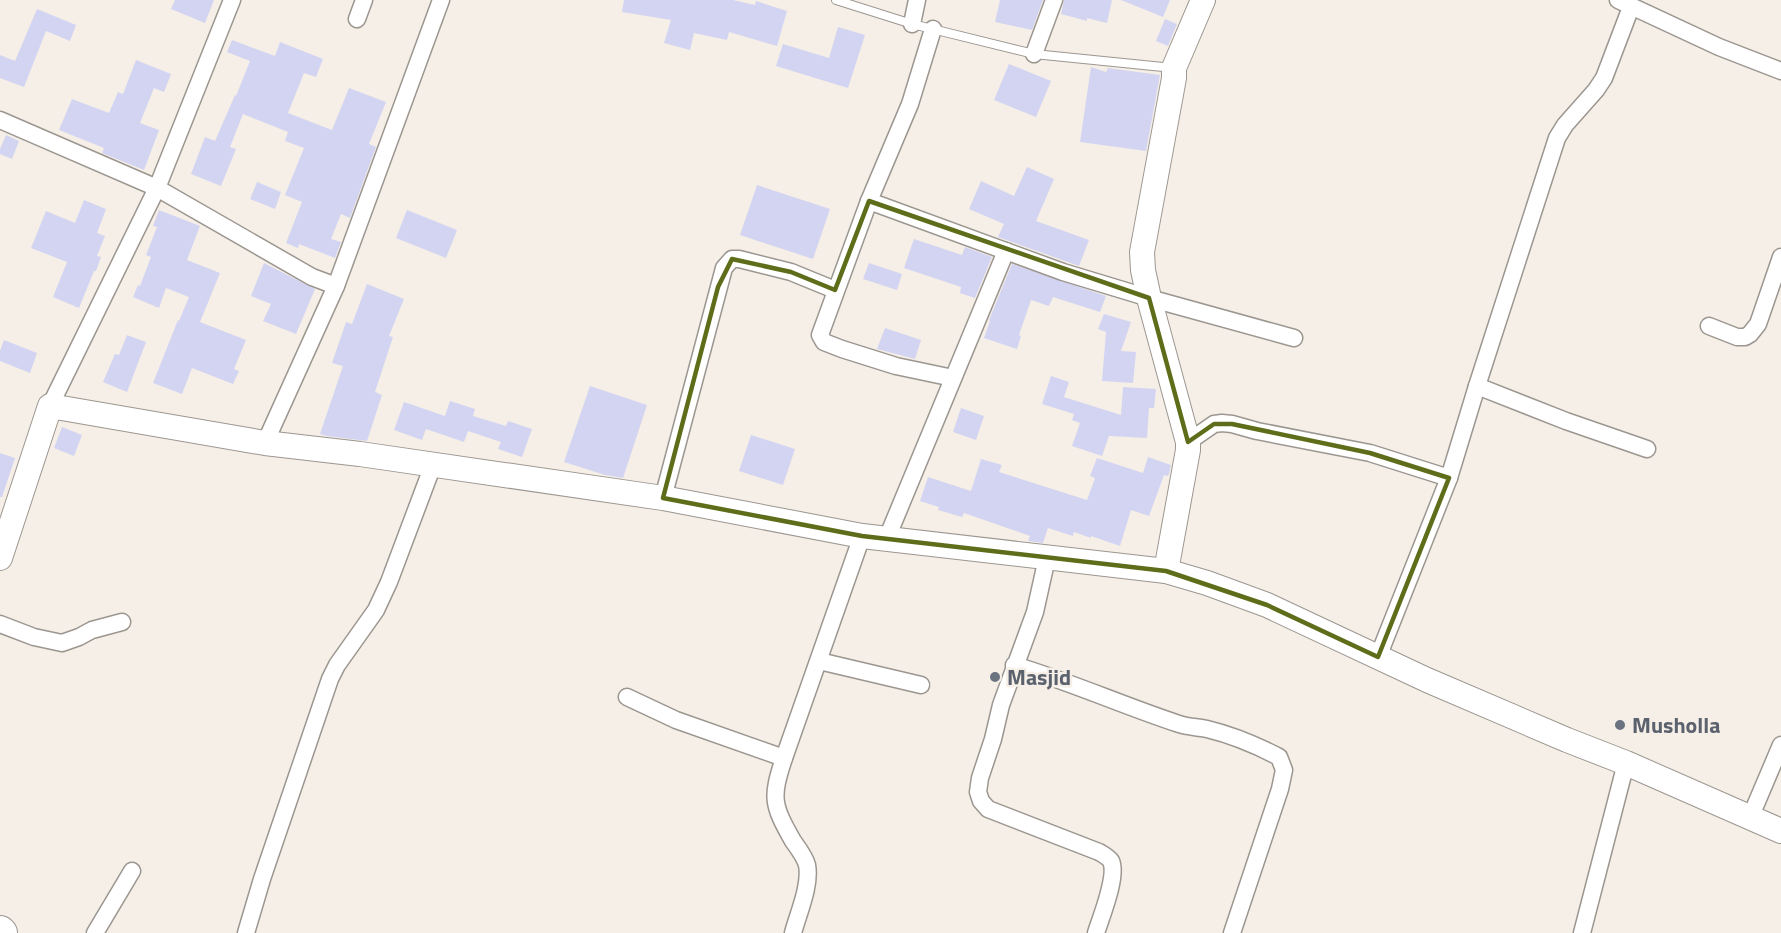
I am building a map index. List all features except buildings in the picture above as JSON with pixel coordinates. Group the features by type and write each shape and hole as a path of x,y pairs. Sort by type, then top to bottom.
{"street":[{"path":"0,558 50,406 157,188 232,0"},
{"path":"357,19 364,0"},
{"path":"265,443 336,286 441,0"},
{"path":"912,24 917,0"},
{"path":"1034,54 1054,0"},
{"path":"1166,572 1188,442 1149,298 1142,252 1174,68 1203,0"},
{"path":"1378,657 1449,478 1557,138 1604,78 1624,3 1719,47 1781,71"},
{"path":"933,29 910,104 869,201 820,335 824,342 842,349 896,366 953,378"},
{"path":"0,120 157,188 312,277 336,286"},
{"path":"869,201 1063,272 1294,338"},
{"path":"887,538 1006,251"},
{"path":"1709,326 1737,337 1750,334 1758,324 1781,257"},
{"path":"663,498 724,268 732,259 739,259 791,272 835,290"},
{"path":"1477,386 1566,421 1647,449"},
{"path":"50,406 265,443 360,454 663,498 862,536 1166,572 1207,583 1267,605 1427,680 1781,831"},
{"path":"1188,442 1214,424 1232,424 1370,453 1449,478"},
{"path":"246,933 330,679 337,665 376,610 389,582 433,465"},
{"path":"793,933 804,896 807,865 785,827 774,800 775,790 784,758 862,536"},
{"path":"1047,558 1035,612 1014,665 980,778 978,792 981,801 988,809 1099,852 1110,859 1113,869 1110,888 1096,933"},
{"path":"0,624 34,637 62,643 79,638 92,630 122,622"},
{"path":"819,661 921,685"},
{"path":"1014,665 1053,677 1182,725 1208,729 1257,745 1279,757 1284,770 1280,789 1232,933"},
{"path":"627,697 676,720 784,758"},
{"path":"1750,818 1781,745"},
{"path":"1582,933 1626,763"},
{"path":"95,933 132,871"}],"lane":[{"path":"836,0 912,24 1034,54 1174,68"}],"highlighted area":[{"path":"869,201 1149,298 1188,442 1214,424 1232,424 1370,453 1449,478 1378,657 1267,605 1166,571 862,536 663,498 718,287 732,259 791,272 835,290"}],"place":[{"name":"Masjid","path":"995,677"},
{"name":"Musholla","path":"1620,725"}]}
